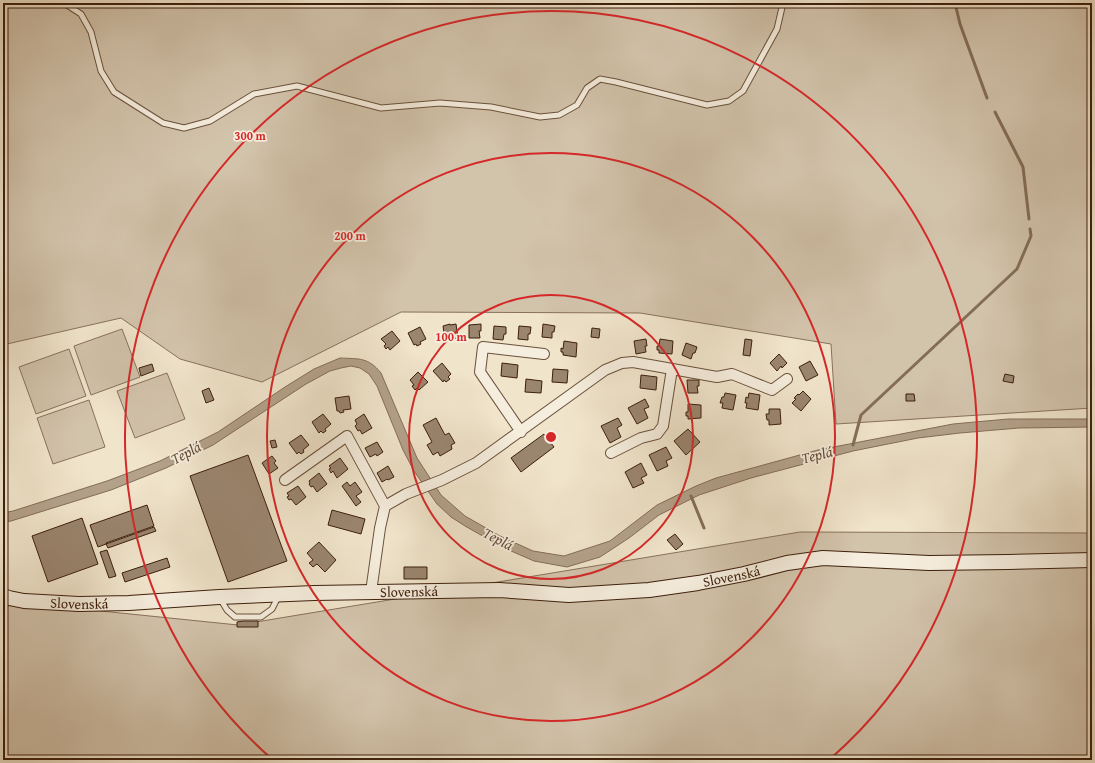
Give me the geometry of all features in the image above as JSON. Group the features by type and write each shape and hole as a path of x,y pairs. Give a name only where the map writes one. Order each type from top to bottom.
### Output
{"street":[{"path":"520,432 480,372 482,347 544,354"},
{"path":"285,480 347,436 385,506 406,494 442,480 476,463 605,370 622,363 633,362 716,377 732,374 772,390 787,379"},
{"path":"612,453 641,438 657,434 663,426 672,369"},
{"name":"Slovenská","path":"371,592 380,528 385,506"},
{"name":"Slovenská","path":"3,596 24,601 79,604 129,603 280,594 371,592 499,590 570,595 650,590 698,583 744,574 787,563 823,558 929,563 1092,560"}],"lane":[{"path":"64,3 80,14 91,32 101,71 114,92 163,123 184,128 210,121 254,94 297,86 381,108 440,103 491,107 540,117 559,115 577,105 587,88 600,79 707,105 729,101 743,91 777,29 783,3"},
{"path":"219,597 227,610 235,617 261,617 272,609 280,594"}],"shaded area":[{"path":"3,3 1092,3 1092,408 836,424 831,344 640,313 401,312 262,382 180,359 121,318 7,344 3,310"},
{"path":"122,329 140,377 91,395 74,346"},
{"path":"69,349 86,396 36,414 19,367"},
{"path":"167,373 185,419 135,438 117,391"},
{"path":"89,400 105,447 53,464 37,418"},
{"path":"800,532 1092,533 1092,760 3,760 3,601 238,625"}],"water":[{"name":"Teplá","path":"340,358 367,361 381,373 417,458 441,495 465,516 500,536 533,551 564,556 610,541 657,505 696,486 716,478 818,450 953,424 1008,419 1092,419 1092,427 1019,428 918,438 853,451 751,478 699,495 659,515 629,538 600,557 567,567 534,561 502,547 451,517 437,504 414,471 403,450 377,386 369,374 360,368 351,366 330,371 306,384 213,445 166,468 111,490 11,521 3,522 3,513 107,481 160,461 218,432 314,369"}],"building":[{"path":"456,324 458,338 445,340 445,337 443,337 442,334 444,333 443,326"},
{"path":"481,324 481,331 479,331 480,338 469,338 469,325"},
{"path":"543,324 555,326 554,332 552,332 552,338 542,337"},
{"path":"494,326 506,327 506,334 504,334 503,340 493,339"},
{"path":"519,326 531,327 530,334 528,334 528,340 518,339"},
{"path":"420,327 426,339 420,342 421,344 417,346 416,344 414,345 408,333"},
{"path":"592,328 600,329 599,338 591,337"},
{"path":"392,331 400,341 390,350 388,347 386,349 384,346 386,344 381,339"},
{"path":"646,339 646,352 636,354 634,341"},
{"path":"660,339 673,341 672,354 659,353 657,346 659,346"},
{"path":"745,339 752,340 750,356 743,355"},
{"path":"564,341 577,343 576,357 563,355 561,348 563,349"},
{"path":"686,343 697,347 691,359 682,355"},
{"path":"779,354 787,363 782,368 781,366 777,371 770,363"},
{"path":"810,361 818,375 806,381 799,367"},
{"path":"442,363 451,374 448,377 450,379 446,382 444,380 443,382 433,371"},
{"path":"502,363 518,365 517,378 501,376"},
{"path":"152,364 154,371 141,376 139,368"},
{"path":"553,369 568,370 567,383 552,382"},
{"path":"418,372 428,382 419,390 417,388 415,390 412,386 414,385 410,380"},
{"path":"1005,374 1014,376 1013,383 1003,381"},
{"path":"641,375 657,377 656,390 640,388"},
{"path":"526,379 542,381 541,393 525,392"},
{"path":"687,380 699,380 699,386 697,386 698,393 688,393"},
{"path":"209,388 214,400 206,403 202,391"},
{"path":"803,391 811,399 801,411 792,403 796,399 794,398"},
{"path":"725,393 736,395 733,410 722,408 723,403 720,403"},
{"path":"749,393 760,395 758,410 746,408 746,397 748,398"},
{"path":"906,394 914,394 915,401 906,401"},
{"path":"349,396 351,409 343,410 344,412 340,413 337,411 335,398"},
{"path":"645,399 649,407 644,409 648,418 637,424 628,408"},
{"path":"688,404 701,405 701,418 688,419 686,412 688,412"},
{"path":"769,409 780,409 781,424 769,425 769,420 767,420 766,414 769,414"},
{"path":"323,414 331,424 325,429 326,431 323,433 321,431 319,433 312,422"},
{"path":"364,414 372,428 362,434 355,426 357,424 355,420"},
{"path":"436,418 445,435 449,433 455,443 451,445 452,449 440,456 438,452 433,455 427,445 432,442 423,425"},
{"path":"618,418 622,425 617,428 621,437 610,443 601,426"},
{"path":"688,429 700,442 686,455 674,441"},
{"path":"544,434 554,447 521,472 511,458"},
{"path":"301,435 309,445 303,450 304,452 301,454 299,452 297,454 289,443"},
{"path":"275,440 277,447 272,448 270,441"},
{"path":"377,442 383,452 377,456 376,454 370,457 365,448"},
{"path":"666,447 672,458 666,461 668,466 657,471 649,455"},
{"path":"248,455 287,561 228,582 190,476"},
{"path":"272,456 276,461 274,463 278,468 269,474 262,463"},
{"path":"340,458 348,469 337,478 333,471 331,473 329,469 331,468 329,466"},
{"path":"641,463 647,475 641,478 644,483 633,488 625,472"},
{"path":"388,466 394,477 382,482 377,473"},
{"path":"319,473 327,484 317,492 313,486 311,487 309,481"},
{"path":"347,482 350,486 355,482 362,492 356,496 361,502 356,506 342,486"},
{"path":"298,486 306,497 296,505 291,499 289,500 287,493"},
{"path":"147,505 154,526 98,547 90,525"},
{"path":"332,510 365,519 361,534 328,525"},
{"path":"82,518 98,564 48,582 32,536"},
{"path":"154,527 156,531 108,548 106,544"},
{"path":"675,534 683,544 676,550 667,540"},
{"path":"319,542 336,560 325,572 317,564 313,567 309,563 313,560 307,553"},
{"path":"107,550 116,576 109,578 100,552"},
{"path":"167,558 170,567 125,582 122,573"},
{"path":"404,567 427,567 427,579 404,579"},
{"path":"258,621 258,627 237,627 237,622"}],"waterway":[{"path":"955,3 960,24 987,98"},
{"path":"995,112 1023,167 1029,219"},
{"path":"853,445 861,415 1017,269 1031,236 1030,229"},
{"path":"691,496 704,528"}]}
